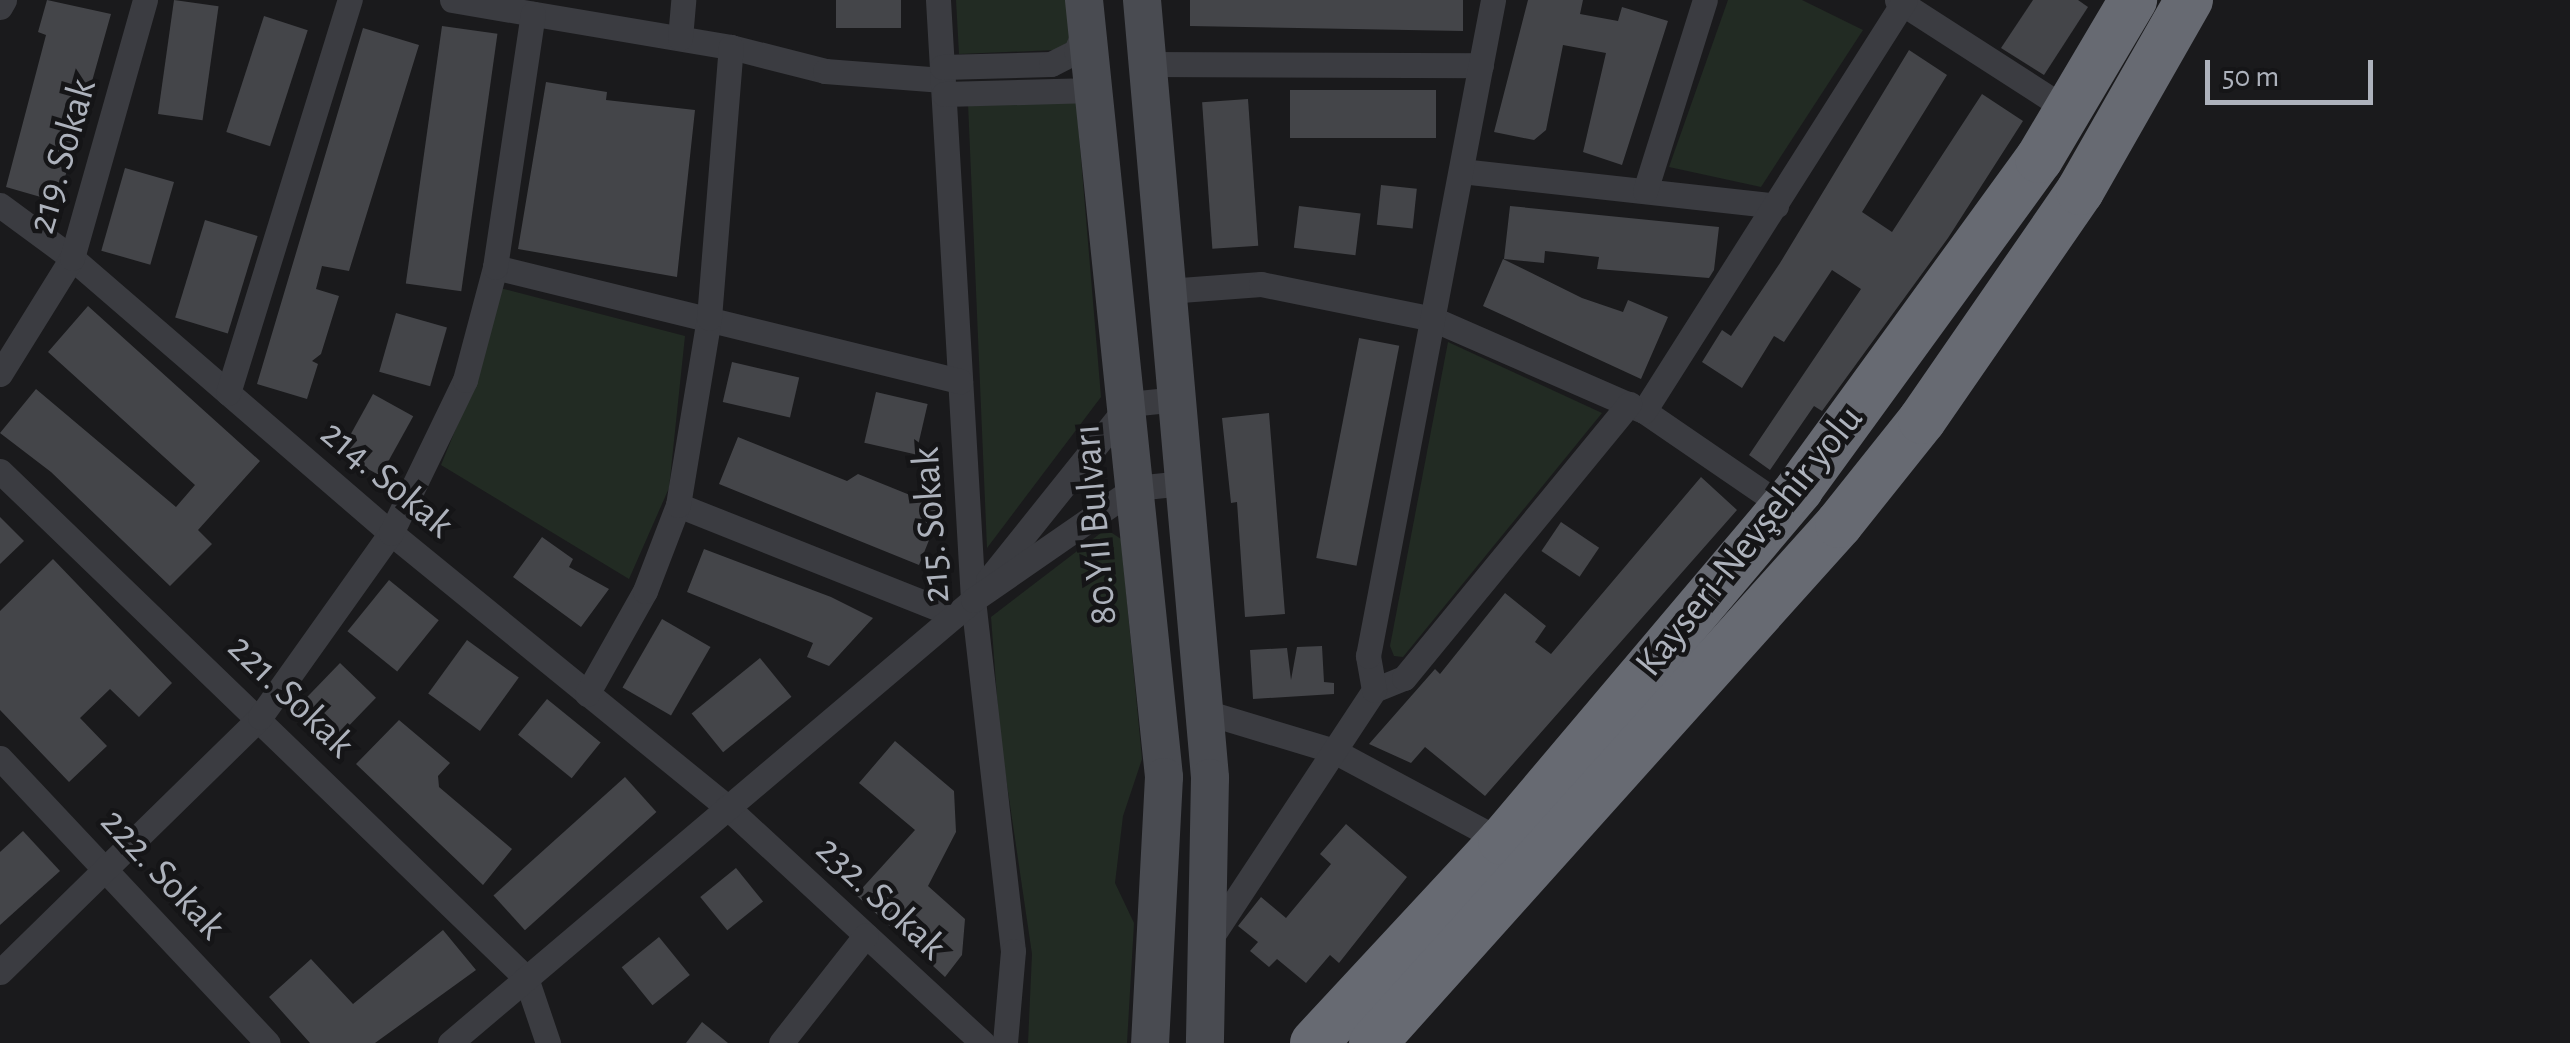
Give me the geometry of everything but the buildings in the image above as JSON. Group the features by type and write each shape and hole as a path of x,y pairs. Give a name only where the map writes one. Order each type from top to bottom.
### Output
{"highway":[{"name":"Kayseri-Nevşehir yolu","path":"1314,1043 1502,841 1783,506 2068,110 2133,0"},
{"name":"Kayseri-Nevşehir yolu","path":"1373,1043 1838,524 1922,420 2080,192 2190,0"}],"street":[{"path":"0,7 4,0"},
{"name":"219. Sokak","path":"0,374 72,258 145,0"},
{"path":"228,393 350,0"},
{"path":"454,0 680,38 825,71 1093,90"},
{"path":"680,38 683,0"},
{"name":"215. Sokak","path":"938,0 960,382 964,607 1013,951 1005,1043"},
{"path":"1142,0 1205,712 1206,1043"},
{"path":"1374,690 1368,656 1493,0"},
{"path":"1645,191 1705,0"},
{"path":"1208,942 1374,690 1404,678 1637,408 1776,206 1902,1 2068,110"},
{"path":"0,972 260,717 391,533 465,380 495,267 533,14"},
{"path":"943,80 1051,64 1076,50 1085,14"},
{"name":"80.Yıl Bulvarı","path":"1085,14 1129,404 1164,777 1150,1043"},
{"path":"587,694 645,591 678,504 709,318 731,48"},
{"path":"1146,64 1481,66"},
{"path":"1461,171 1776,206"},
{"name":"214. Sokak","path":"0,205 72,258 391,533 728,807"},
{"path":"495,267 960,382"},
{"path":"1166,290 1261,284 1433,318 1637,408 1783,506"},
{"path":"964,607 1129,404 1178,399"},
{"name":"221. Sokak","path":"0,471 260,717 526,978"},
{"path":"450,1043 964,607 1135,488 1184,483"},
{"path":"678,504 964,607"},
{"path":"1205,712 1334,751 1502,841"},
{"name":"222. Sokak","path":"0,758 106,866 268,1043"},
{"name":"232. Sokak","path":"728,807 983,1043"},
{"path":"781,1043 866,936"},
{"path":"526,978 548,1043"}],"shaded area":[{"path":"956,0 1073,0 1074,38 1056,50 959,54"},
{"path":"1728,0 1802,0 1863,30 1761,187 1669,167"},
{"path":"1076,99 1101,397 987,548 968,103"},
{"path":"500,288 685,336 669,488 629,579 441,465 479,372"},
{"path":"1448,342 1602,413 1403,657 1394,656 1390,646"},
{"path":"1106,529 1121,539 1142,759 1123,816 1115,883 1134,923 1127,1043 1028,1043 1032,954 1000,737 991,617"}]}
